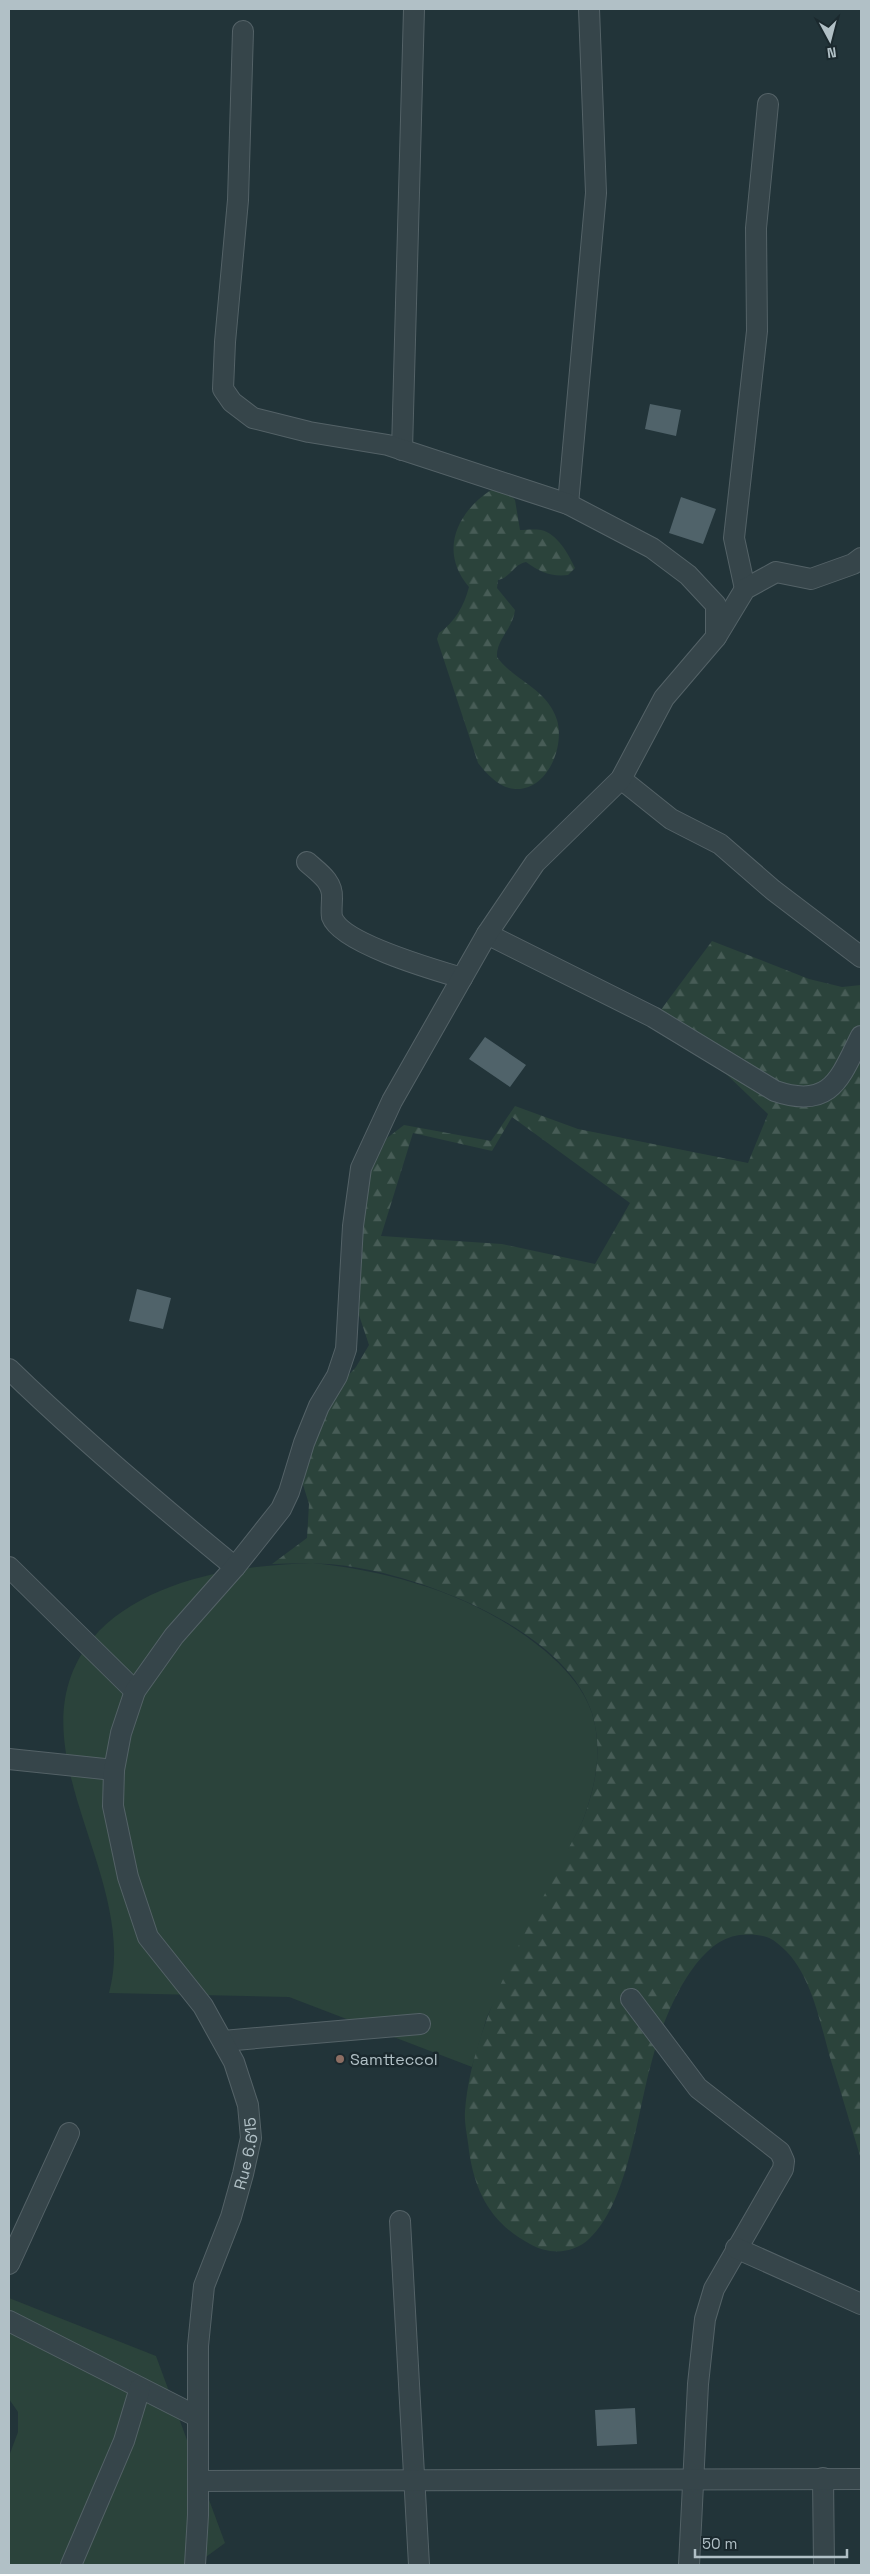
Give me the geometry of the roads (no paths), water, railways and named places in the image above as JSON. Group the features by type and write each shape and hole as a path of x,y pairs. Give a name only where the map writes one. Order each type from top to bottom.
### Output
{"street":[{"path":"402,450 414,9"},
{"path":"568,504 596,193 589,9"},
{"path":"243,31 238,200 225,342 223,389 232,402 252,418 309,432 402,450 568,504 652,548 688,575 716,605 716,637"},
{"path":"768,104 756,228 757,331 734,538 745,589 776,572 811,579 853,564 861,558"},
{"name":"Rue 6.615","path":"195,2565 198,2481 198,2346 204,2286 231,2217 251,2138 248,2105 234,2062 203,2006 148,1937 128,1877 113,1806 114,1770 121,1733 135,1692 174,1636 235,1567 280,1508 289,1492 304,1443 319,1406 337,1376 348,1332 353,1226 361,1168 392,1101 487,934 535,863 620,779 664,698 716,637 745,589"},
{"path":"620,779 671,819 720,844 773,890 861,957"},
{"path":"307,862 326,879 332,892 332,917 341,930 398,957 462,978"},
{"path":"487,934 653,1017 775,1091 790,1096 805,1096 830,1090 842,1075 861,1036"},
{"path":"9,1369 70,1428 128,1480 235,1567"},
{"path":"9,1568 135,1692"},
{"path":"9,1759 114,1770"},
{"path":"631,1999 698,2088 780,2152 784,2161 783,2169 714,2289 705,2318 698,2384 689,2565"},
{"path":"223,2041 420,2024"},
{"path":"9,2264 69,2133"},
{"path":"400,2220 419,2565"},
{"path":"736,2248 861,2304"},
{"path":"9,2321 198,2417"},
{"path":"71,2565 124,2441 140,2388"},
{"path":"823,2478 824,2565"},
{"path":"198,2481 861,2479"}],"place":[{"name":"Samtteccol","path":"340,2059"}]}
